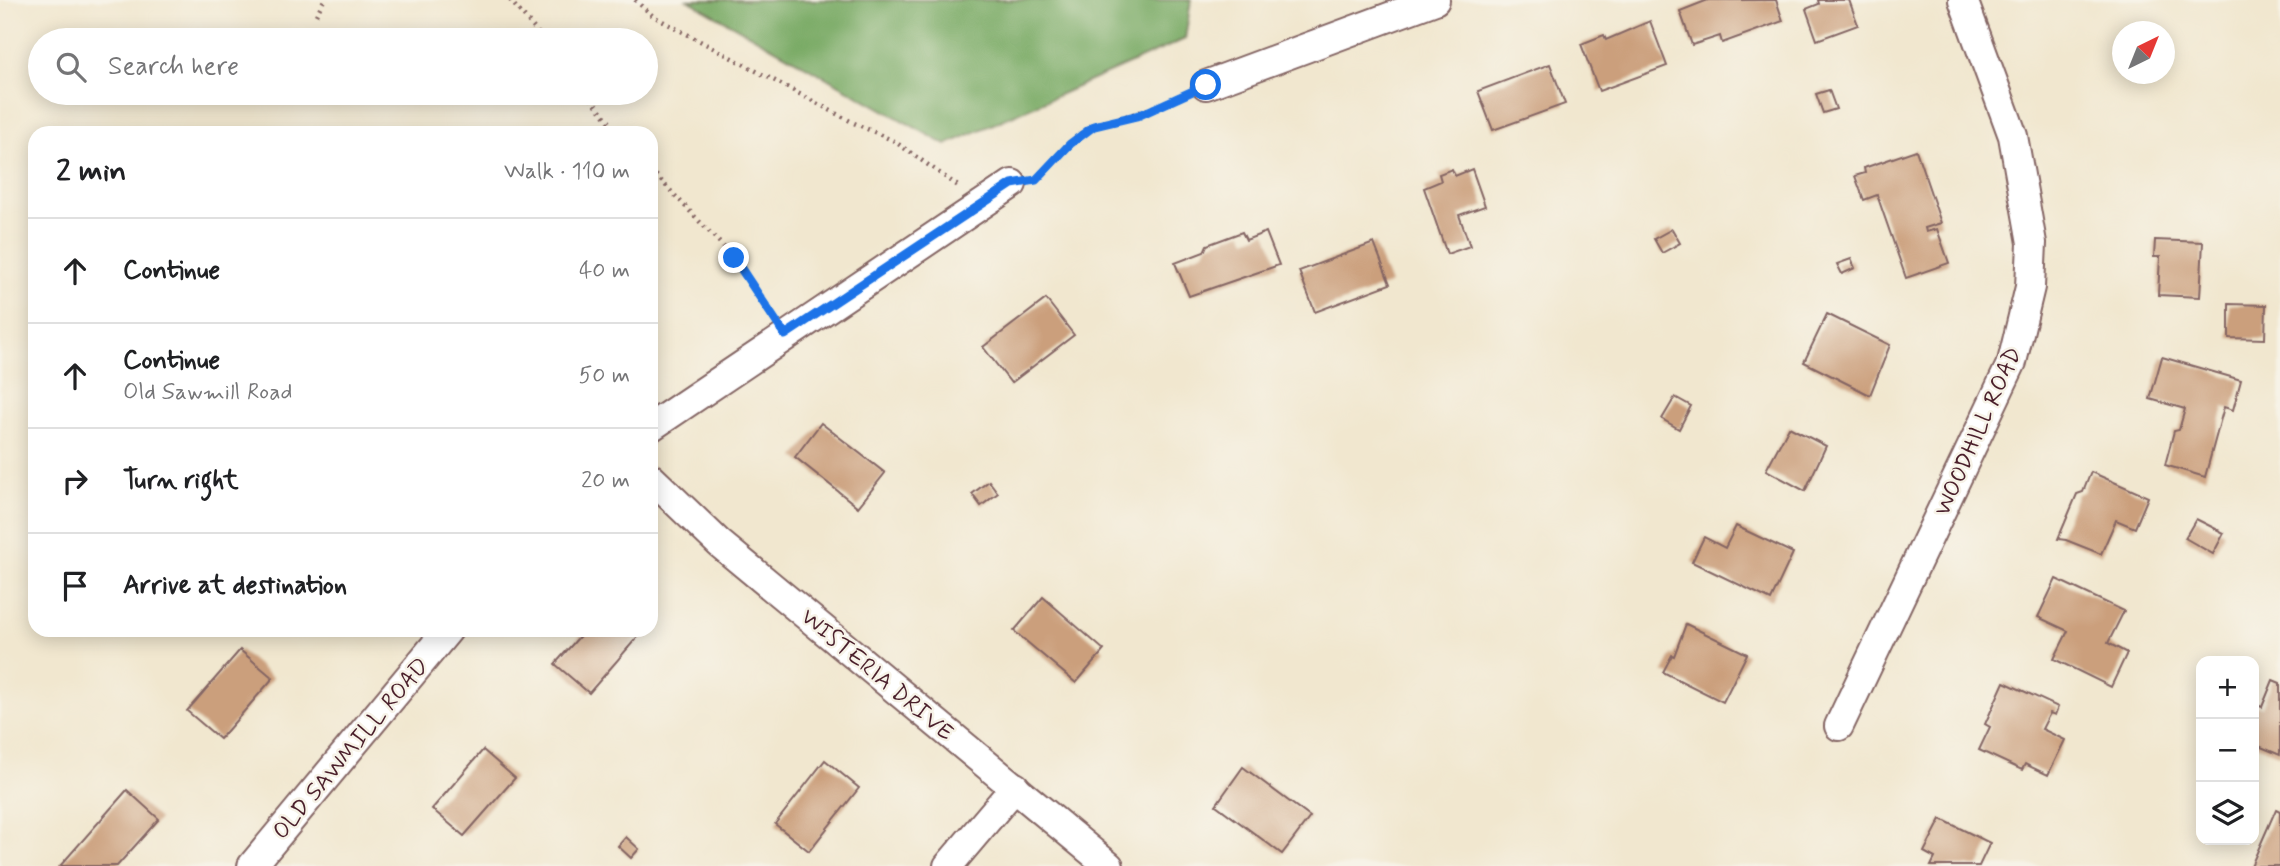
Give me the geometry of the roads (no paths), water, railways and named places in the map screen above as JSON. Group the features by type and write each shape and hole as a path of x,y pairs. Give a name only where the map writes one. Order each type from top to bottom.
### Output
{"street":[{"path":"1206,85 1435,0"},
{"name":"WOODHILL ROAD","path":"1839,726 2012,362 2030,287 2032,243 2012,136 1963,0"},
{"path":"658,422 1012,184"},
{"name":"WISTERIA DRIVE","path":"658,485 719,543 1109,866"},
{"name":"OLD SAWMILL ROAD","path":"252,866 442,637"},
{"path":"948,866 1015,787"}]}
